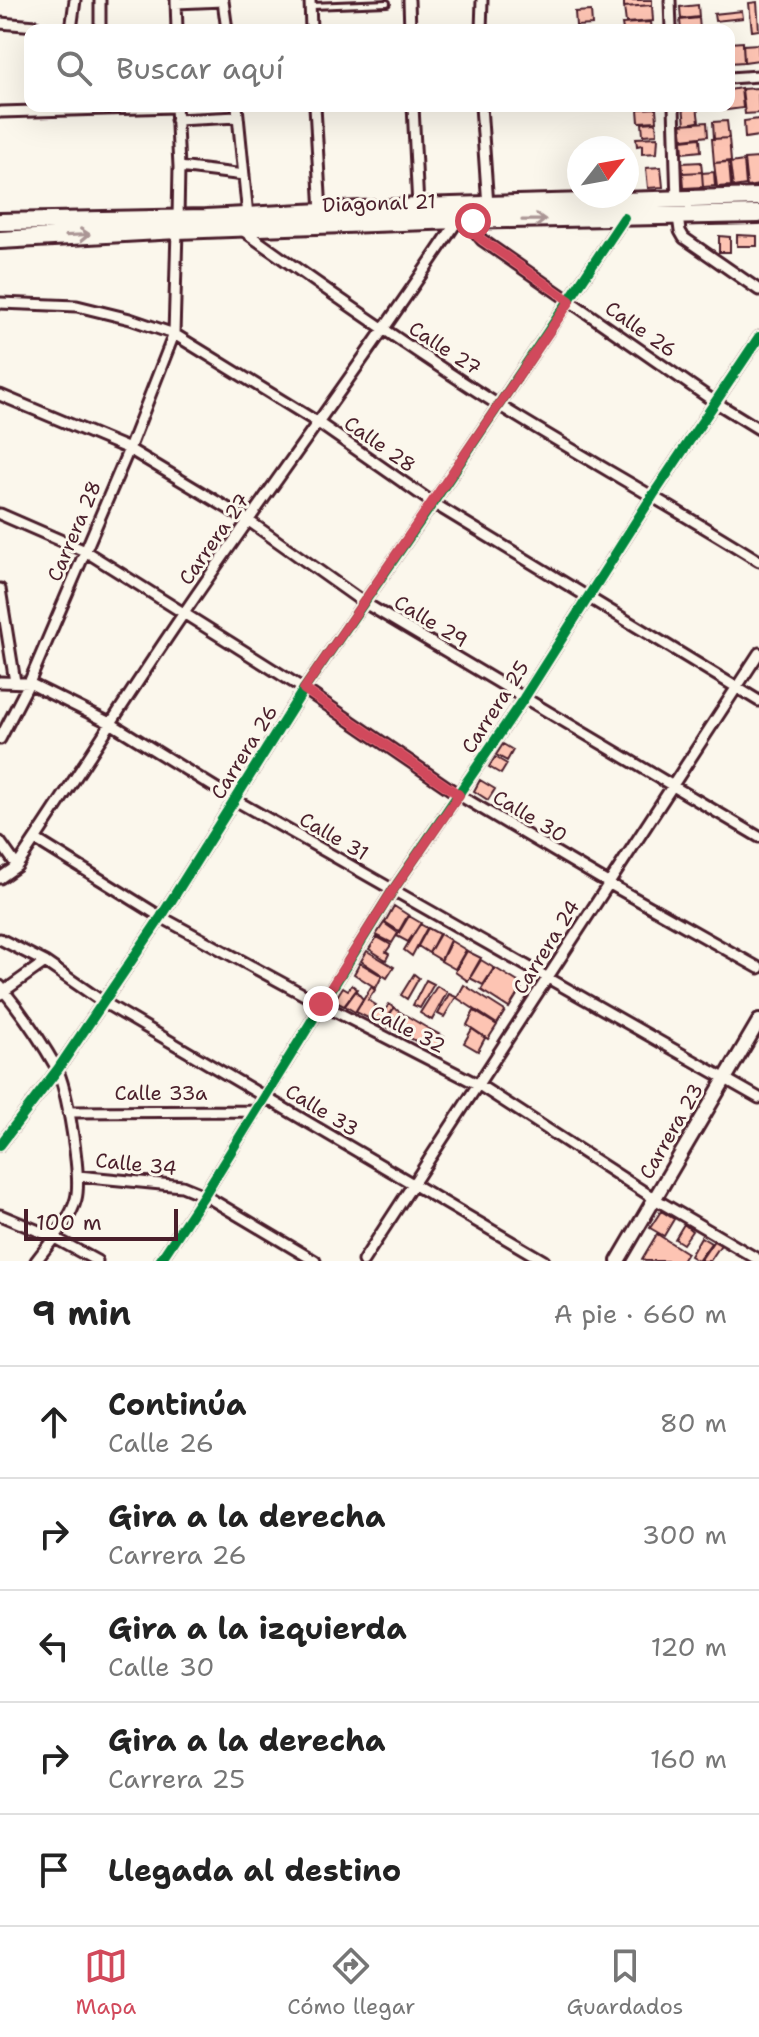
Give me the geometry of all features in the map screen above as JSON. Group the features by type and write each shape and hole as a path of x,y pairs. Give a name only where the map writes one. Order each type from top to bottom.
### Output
{"highway":[{"name":"Diagonal 21","path":"0,222 178,224 624,218 759,197"},
{"name":"Diagonal 21","path":"244,223 321,213 418,207 678,209 759,214"},
{"name":"Diagonal 21","path":"0,240 178,224"}],"street":[{"path":"72,24 75,0"},
{"path":"100,0 100,24"},
{"path":"409,0 410,24"},
{"path":"481,24 482,0"},
{"path":"670,0 671,24"},
{"path":"177,24 176,2 223,1 226,24"},
{"path":"310,3 311,24"},
{"path":"0,23 24,25"},
{"path":"735,78 759,76"},
{"path":"0,112 24,111"},
{"name":"Carrera 28","path":"0,739 29,683 129,449 174,334 179,167 176,112"},
{"path":"176,120 230,112"},
{"path":"237,112 244,175 244,223"},
{"path":"315,112 321,213"},
{"path":"413,112 418,207"},
{"path":"481,112 488,206"},
{"path":"674,112 680,231 684,238 759,290"},
{"path":"179,167 244,175"},
{"name":"Carrera 26","path":"0,1145 58,1069 161,917 304,689 624,218"},
{"name":"Calle 26","path":"466,220 478,237 715,402 759,429"},
{"name":"Carrera 27","path":"0,878 17,866 184,613 317,422 466,220"},
{"name":"Calle 27","path":"244,223 385,330 498,405 759,561"},
{"name":"Calle 28","path":"0,303 77,306 174,334 317,422 433,503 759,701"},
{"name":"Carrera 25","path":"160,1261 393,890 524,698 653,495 759,337"},
{"name":"Calle 29","path":"0,395 129,449 249,521 363,602 759,837"},
{"name":"Calle 30","path":"0,514 85,551 304,689 459,795 759,968"},
{"path":"0,589 15,682"},
{"name":"Carrera 24","path":"363,1261 759,653"},
{"name":"Calle 31","path":"0,682 29,683 112,724 235,800 759,1098"},
{"name":"Calle 32","path":"35,839 161,917 479,1085 655,1199 759,1260"},
{"path":"0,842 17,866"},
{"name":"Calle 33","path":"0,939 45,962 103,1002 544,1261"},
{"path":"36,1261 72,1211 77,1198 78,1176 58,1069 1,990 45,962"},
{"name":"Carrera 23","path":"618,1261 759,1021"},
{"name":"Calle 33a","path":"68,1112 255,1111"},
{"name":"Calle 34","path":"78,1176 182,1186 204,1195 315,1261"},
{"path":"0,1215 53,1237 97,1261"}],"lane":[{"path":"310,3 387,3"}],"building":[{"path":"624,0 652,0 652,5 624,7"},
{"path":"757,2 759,30 752,31 749,3"},
{"path":"652,5 653,21 626,23 624,7"},
{"path":"698,5 699,17 681,19 680,7"},
{"path":"591,11 592,24 576,24 575,12"},
{"path":"742,11 743,18 715,21 714,14"},
{"path":"699,18 700,24 680,24 680,20"},
{"path":"743,42 744,62 735,63 735,43"},
{"path":"758,44 759,60 744,62 743,45"},
{"path":"741,88 743,108 735,109 735,89"},
{"path":"758,88 759,113 745,114 742,89"},
{"path":"638,112 656,112 657,121 639,122"},
{"path":"684,112 698,112 699,122 685,124"},
{"path":"759,119 759,136 745,138 744,121"},
{"path":"727,121 729,138 714,139 713,122"},
{"path":"656,122 657,134 643,135 642,123"},
{"path":"707,122 708,136 683,139 681,124"},
{"path":"658,137 657,153 642,154 639,138"},
{"path":"700,138 701,151 683,153 682,140"},
{"path":"729,138 731,161 714,163 712,139"},
{"path":"758,158 759,185 747,187 744,159"},
{"path":"744,161 746,185 733,187 730,163"},
{"path":"701,162 702,172 683,173 682,163"},
{"path":"729,162 731,186 717,187 714,163"},
{"path":"661,167 663,187 648,188 646,168"},
{"path":"702,172 703,187 684,188 683,173"},
{"path":"714,172 715,186 703,187 702,173"},
{"path":"737,235 757,236 757,246 737,246"},
{"path":"719,236 730,237 730,252 719,252"},
{"path":"503,744 513,750 507,761 496,755"},
{"path":"495,757 507,764 501,774 489,767"},
{"path":"480,780 495,789 488,800 474,791"},
{"path":"394,906 408,915 399,931 385,922"},
{"path":"409,916 421,923 408,942 397,936"},
{"path":"384,923 398,933 392,943 376,935"},
{"path":"420,924 427,928 412,956 404,950"},
{"path":"428,928 439,934 429,953 418,946"},
{"path":"440,934 450,940 441,960 429,953"},
{"path":"377,937 391,945 386,952 389,954 386,960 369,949"},
{"path":"451,941 466,950 455,969 441,961"},
{"path":"367,951 394,967 387,978 361,961"},
{"path":"467,951 481,958 468,981 455,972"},
{"path":"481,960 494,968 483,985 470,978"},
{"path":"360,963 382,976 376,988 354,974"},
{"path":"495,968 523,985 509,1008 481,990"},
{"path":"414,974 419,978 407,999 401,995"},
{"path":"426,980 434,984 420,1008 413,1005"},
{"path":"352,985 357,989 344,1006 334,1001 343,987 348,990"},
{"path":"464,985 505,1011 497,1024 457,998"},
{"path":"437,986 447,992 432,1020 420,1013"},
{"path":"371,987 375,990 368,1000 376,1005 368,1018 356,1012"},
{"path":"356,991 363,999 355,1012 345,1006"},
{"path":"449,994 456,997 444,1017 438,1014"},
{"path":"389,1004 394,1007 383,1025 369,1019 375,1007 384,1012"},
{"path":"394,1008 405,1015 397,1032 383,1025"},
{"path":"474,1011 497,1025 488,1039 467,1025"},
{"path":"407,1016 429,1029 421,1044 399,1032"},
{"path":"429,1029 444,1037 437,1051 422,1044"},
{"path":"472,1029 485,1038 478,1051 464,1043"},
{"path":"661,1211 674,1219 664,1236 650,1228"},
{"path":"684,1224 692,1231 683,1244 675,1239"},
{"path":"657,1234 687,1253 682,1261 642,1259"},
{"path":"701,1237 711,1243 698,1261 690,1256"},
{"path":"715,1239 722,1243 710,1261 700,1261"}],"cycle path":[{"path":"0,1145 58,1069 161,917 304,689 624,218"},
{"path":"160,1261 393,890 524,698 653,495 759,337"}],"route":[{"path":"321,1004 393,890 459,795 304,689 570,301 478,237 473,221"}]}
